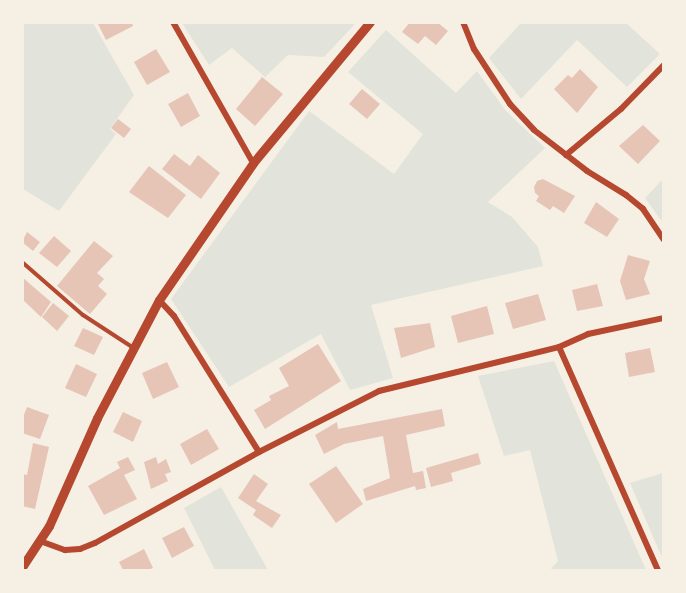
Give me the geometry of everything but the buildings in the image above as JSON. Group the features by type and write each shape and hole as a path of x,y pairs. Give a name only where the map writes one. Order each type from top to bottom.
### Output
{"street":[{"path":"173,22 253,163"},
{"path":"22,567 40,541 132,347 159,300 253,163 370,22"},
{"path":"463,22 474,49 510,104 534,130 643,209 663,240"},
{"path":"566,155 621,109 663,65"},
{"path":"159,300 174,316 259,452"},
{"path":"40,541 65,550 80,549 259,452 379,392 560,347 588,334 663,318"},
{"path":"560,347 658,570"}],"lane":[{"path":"22,262 83,315 132,347"}],"shaded area":[{"path":"23,22 93,23 134,95 110,129 116,134 59,211 23,189"},
{"path":"182,23 356,23 324,57 288,55 265,77 232,48 209,65"},
{"path":"521,23 626,23 660,54 627,87 577,40 521,99 489,58"},
{"path":"386,30 456,93 477,71 506,111 545,148 488,202 512,217 538,247 543,266 371,305 393,378 350,390 321,334 229,387 171,299 309,111 394,174 423,134 348,72"},
{"path":"663,179 663,223 645,198"},
{"path":"554,361 646,570 550,570 558,561 530,450 504,456 478,376"},
{"path":"664,473 663,560 630,483"},
{"path":"221,487 268,570 215,570 184,508"}]}
